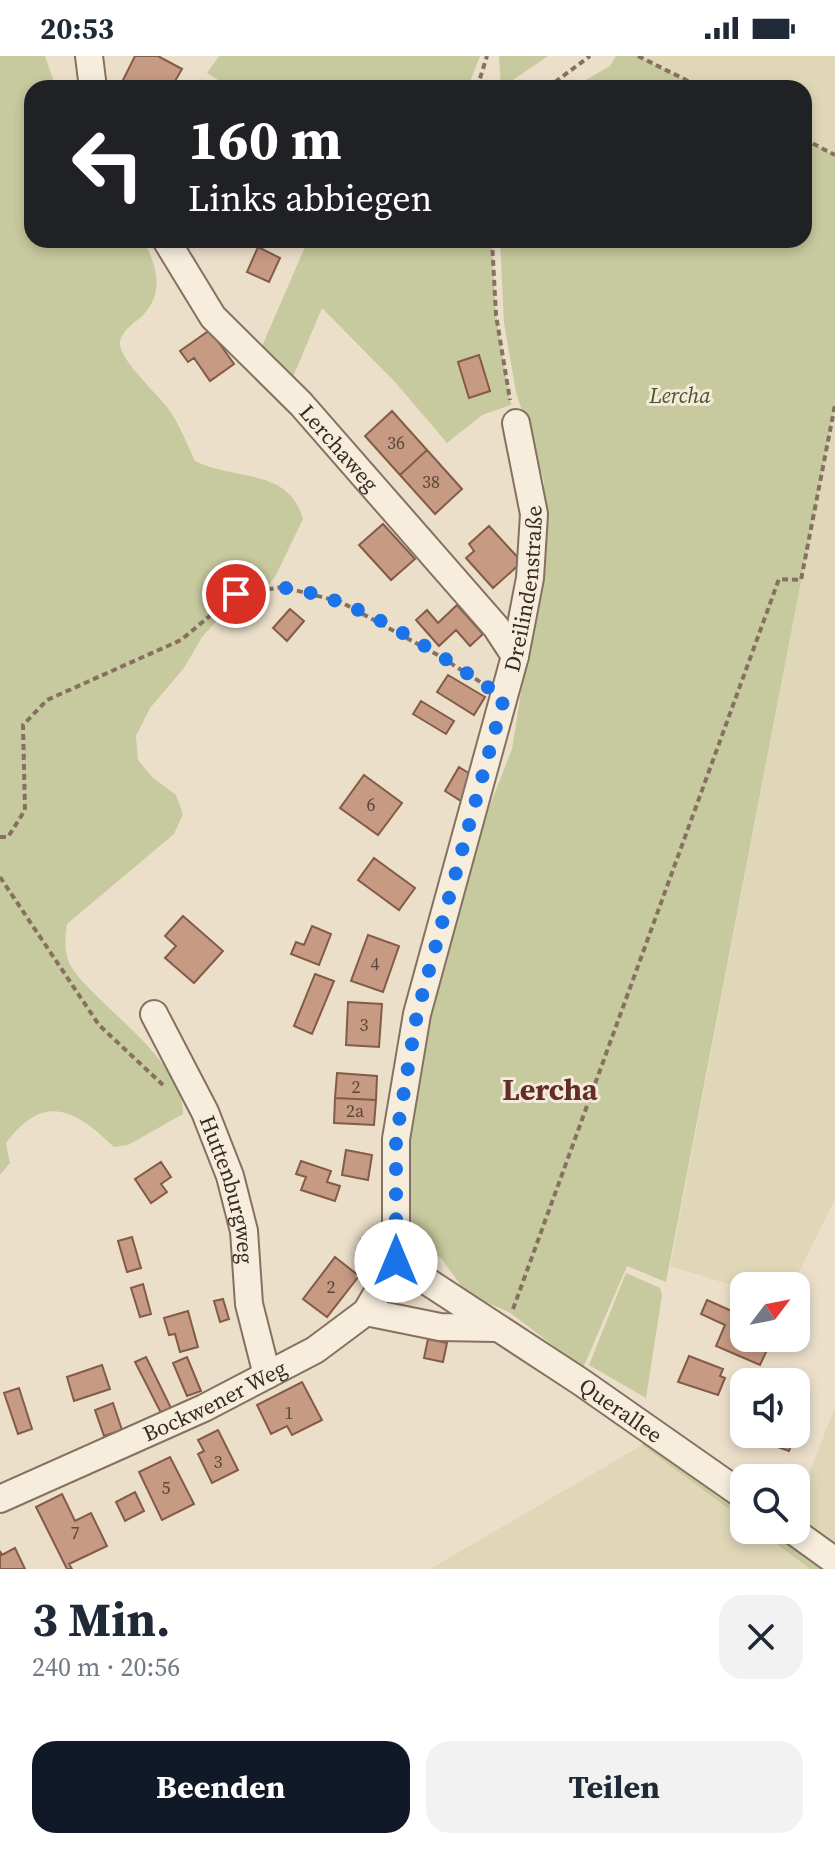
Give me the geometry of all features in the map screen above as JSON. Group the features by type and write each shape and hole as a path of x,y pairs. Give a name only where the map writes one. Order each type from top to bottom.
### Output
{"street":[{"path":"89,56 92,80"},
{"name":"Lerchaweg","path":"171,248 213,317 301,404 496,627 515,656"},
{"name":"Dreilindenstraße","path":"396,1261 396,1139 417,1014 515,656 530,578 534,514 516,423"},
{"name":"Huttenburgweg","path":"154,1014 205,1112 230,1176 244,1231 249,1304 267,1375"},
{"name":"Querallee","path":"396,1261 581,1382 730,1486"},
{"name":"Bockwener Weg","path":"0,1499 204,1408 315,1350 366,1312 396,1261"},
{"path":"366,1312 440,1327 500,1331"},
{"path":"810,1543 835,1561"}],"path":[{"path":"480,80 487,56"},
{"path":"558,80 590,56"},
{"path":"638,56 686,80"},
{"path":"812,143 835,155"},
{"path":"493,248 503,369 516,423"},
{"path":"500,1331 779,579 801,580 835,405"},
{"path":"0,837 8,837 25,810 23,725 47,700 181,640 236,594 283,587 341,602 436,654 504,698"},
{"path":"0,877 99,1025 174,1094 205,1112"}],"shaded area":[{"path":"638,56 835,56 835,155 812,143 812,80 686,80"},
{"path":"835,405 835,1199 799,1272 730,1272 730,1285 670,1266"},
{"path":"835,1407 835,1561 810,1541 810,1471"},
{"path":"642,1445 730,1510 730,1544 777,1544 810,1569 430,1569"}],"green space":[{"path":"0,56 45,56 53,80 24,80 24,248 147,248 155,267 155,296 144,314 122,337 121,349 125,357 170,411 195,461 273,484 286,491 303,519 275,577 253,602 223,614 202,637 184,668 150,708 136,736 138,760 152,777 176,795 183,814 174,834 67,924 66,948 70,965 157,1056 180,1095 183,1114 128,1145 114,1147 73,1116 47,1112 33,1117 6,1143 10,1163 0,1175"},
{"path":"219,56 480,56 471,80 218,80 207,73"},
{"path":"499,56 548,56 513,80 500,80"},
{"path":"616,56 638,56 686,80 586,80 610,66"},
{"name":"Lercha","path":"812,143 835,155 835,405 666,1282 627,1266 583,1368 509,1312 468,1295 440,1257 409,1245 405,1143 413,1085 454,897 512,749 544,548 544,481 516,392 504,323 500,248 812,248"},
{"path":"305,248 492,248 496,315 511,405 482,415 447,443 396,383 322,308 287,391 256,360"},
{"path":"626,1273 660,1288 662,1295 646,1398 589,1365"},
{"path":"649,1428 730,1486 730,1510 642,1445"},
{"path":"777,1544 807,1544 835,1569 810,1569"}],"building":[{"path":"135,56 158,56 182,69 176,80 123,80"},
{"path":"258,248 280,258 269,282 247,272"},
{"path":"210,330 234,364 210,381 194,358 188,362 180,351"},
{"path":"479,355 490,391 469,398 458,362"},
{"path":"392,411 427,450 400,475 365,436"},
{"path":"427,450 462,489 435,514 400,475"},
{"path":"383,524 415,559 391,580 359,545"},
{"path":"489,526 522,562 493,588 466,558 474,551 469,544"},
{"path":"457,605 483,634 470,646 456,630 439,646 416,620 427,610 438,623"},
{"path":"290,609 304,621 287,641 273,628"},
{"path":"448,675 485,697 474,715 437,692"},
{"path":"421,701 454,721 446,734 413,714"},
{"path":"459,767 475,777 461,801 445,791"},
{"path":"364,775 402,803 378,835 340,808"},
{"path":"374,858 415,888 399,910 358,880"},
{"path":"183,916 223,951 194,983 165,958 176,946 165,936"},
{"path":"312,926 331,934 319,965 291,954 296,942 304,945"},
{"path":"368,935 399,946 383,992 351,981"},
{"path":"315,974 334,981 312,1034 294,1026"},
{"path":"348,1002 382,1004 379,1047 346,1045"},
{"path":"337,1073 377,1076 376,1100 335,1098"},
{"path":"335,1098 376,1100 374,1125 334,1123"},
{"path":"346,1150 372,1155 368,1180 342,1175"},
{"path":"301,1161 331,1171 327,1182 340,1186 335,1201 301,1190 306,1177 296,1174"},
{"path":"161,1162 171,1177 161,1184 167,1192 151,1203 135,1179"},
{"path":"132,1237 141,1268 127,1272 118,1241"},
{"path":"361,1239 378,1241 376,1255 359,1253"},
{"path":"335,1257 359,1276 327,1317 303,1299"},
{"path":"143,1284 151,1314 140,1317 131,1288"},
{"path":"223,1299 229,1319 220,1322 214,1301"},
{"path":"707,1300 730,1310 730,1352 766,1352 760,1365 716,1346 725,1325 701,1314"},
{"path":"188,1311 198,1347 180,1352 175,1334 169,1335 164,1318"},
{"path":"428,1339 447,1343 443,1362 424,1358"},
{"path":"689,1356 723,1369 720,1376 725,1378 718,1395 678,1382"},
{"path":"146,1357 171,1408 161,1413 135,1362"},
{"path":"187,1357 201,1391 187,1396 173,1363"},
{"path":"102,1365 110,1389 74,1401 67,1377"},
{"path":"302,1382 322,1420 292,1435 287,1426 271,1434 257,1405"},
{"path":"19,1388 32,1429 18,1434 4,1393"},
{"path":"113,1403 122,1430 104,1436 95,1410"},
{"path":"218,1430 238,1470 212,1483 198,1454 204,1451 198,1440"},
{"path":"170,1457 194,1504 162,1520 139,1472"},
{"path":"135,1492 144,1511 125,1521 116,1502"},
{"path":"62,1494 75,1521 91,1513 107,1546 69,1564 72,1569 67,1569 36,1507"},
{"path":"15,1548 25,1569 0,1569 0,1551 2,1555"}],"district":[{"name":"Lercha","path":"550,1090"}],"route":[{"path":"236,594 283,587 341,602 436,654 504,698 417,1014 396,1139 396,1261"}]}
